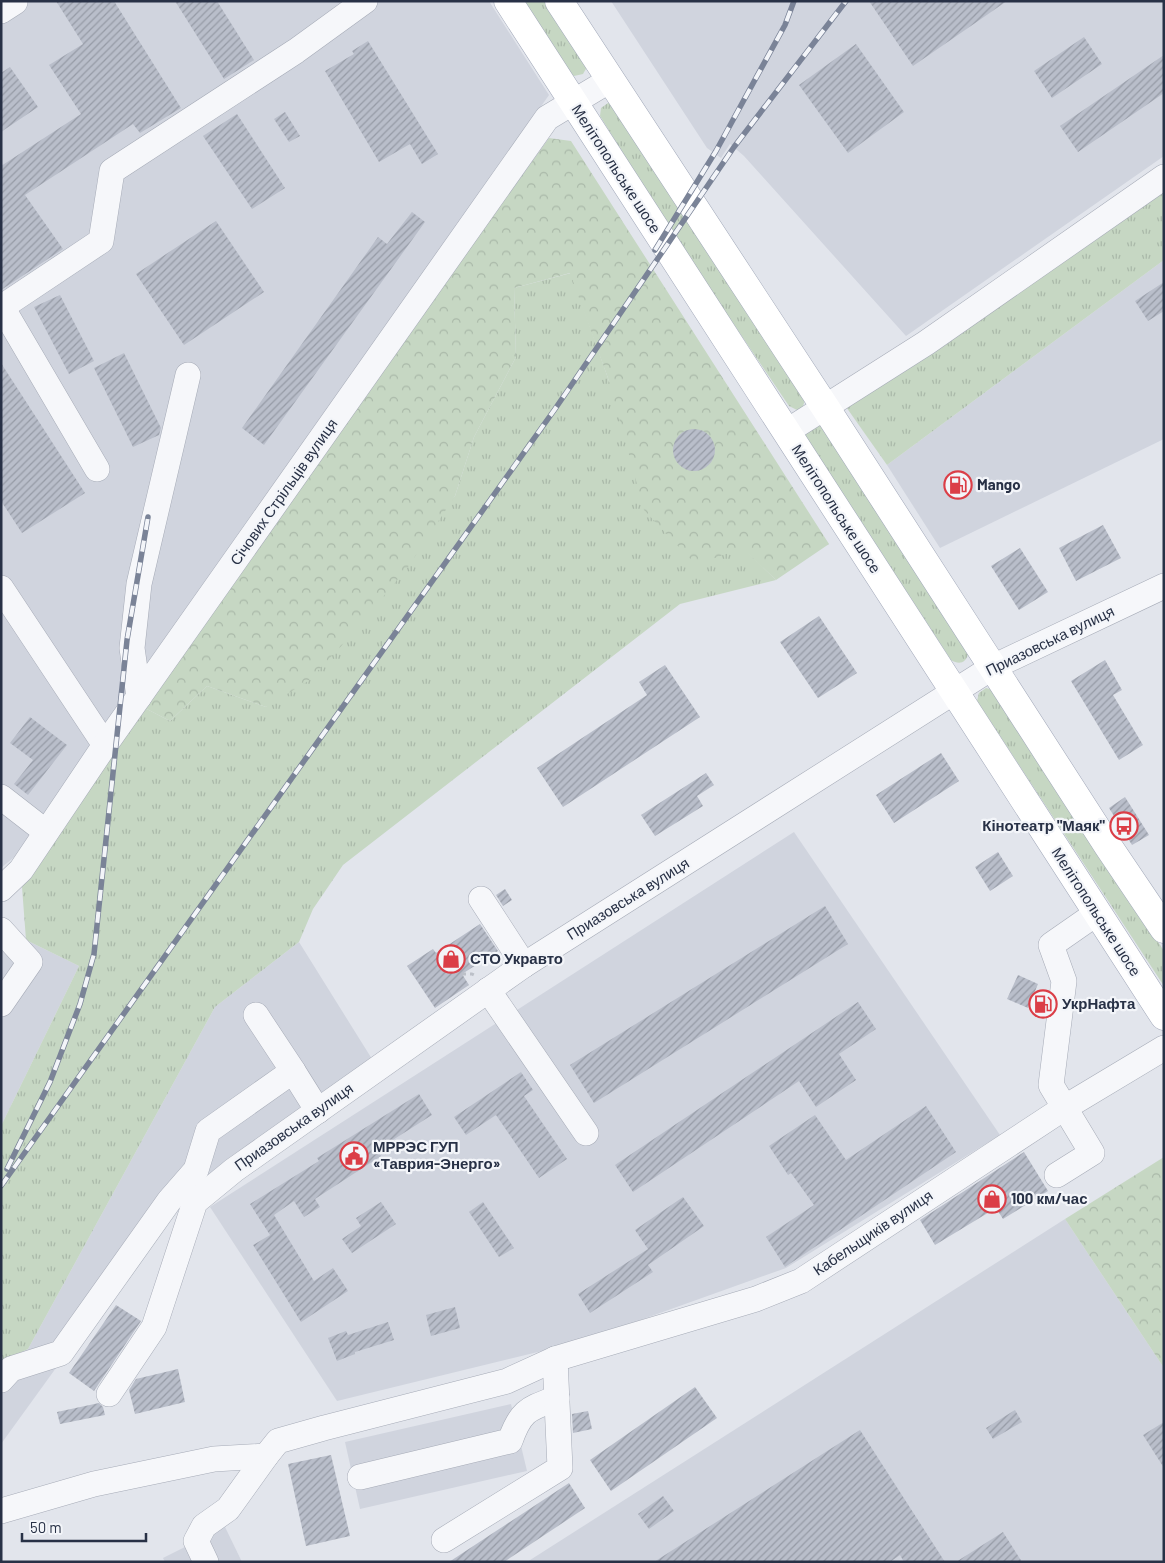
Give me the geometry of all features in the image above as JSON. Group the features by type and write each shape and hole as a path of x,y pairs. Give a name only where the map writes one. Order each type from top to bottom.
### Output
{"main road":[{"name":"Мелітопольське шосе","path":"508,1 1164,1016"},
{"path":"559,1 825,407 1108,846 1164,928"}],"street":[{"path":"98,469 2,307 101,241 112,171 296,52 365,1"},
{"name":"Січових Стрільців вулиця","path":"1,889 21,870 105,745 547,118 610,80"},
{"path":"786,432 926,343 1164,176"},
{"path":"139,697 132,648 139,584 188,375"},
{"name":"Приазовська вулиця","path":"109,1394 154,1327 195,1202 234,1170 524,965 993,667 1164,586"},
{"path":"1,588 105,745"},
{"path":"1,797 46,832"},
{"path":"481,899 524,965"},
{"path":"1057,1175 1092,1153 1051,1085 1064,981 1051,945 1097,912"},
{"path":"1,930 30,962 1,1004"},
{"path":"488,990 586,1133"},
{"path":"256,1014 318,1111"},
{"name":"Кабельщиків вулиця","path":"206,1562 196,1542 204,1526 228,1509 278,1441 507,1381 555,1359 756,1299 801,1281 1064,1108 1164,1048"},
{"path":"1,1380 11,1369 61,1353 169,1201 196,1170 208,1131 293,1071"},
{"path":"444,1540 560,1468 555,1359"},
{"path":"360,1477 510,1441 516,1423 528,1409 557,1398"},
{"path":"1,1511 103,1482 214,1459 266,1456"}],"shaded area":[{"path":"1,1 489,1 549,95 18,854 1,868"},
{"path":"611,1 1164,1 1164,156 906,336 744,156 730,144 721,158 707,148"},
{"path":"1164,260 1164,439 940,548 887,465"},
{"path":"794,832 1000,1135 786,1268 579,1342 337,1401 210,1207"},
{"path":"26,940 79,966 1,1126 1,953 6,947"},
{"path":"299,942 372,1059 230,1157 171,1209 1,1444 1,1362 28,1349 215,1007"},
{"path":"1065,1219 1164,1368 1164,1562 527,1562"},
{"path":"511,1404 527,1471 360,1509 345,1442"},
{"path":"225,1527 242,1562 165,1562 163,1558"}],"green space":[{"path":"524,1 547,1 587,67 583,74 574,76 570,73"},
{"path":"608,103 613,103 805,401 802,408 797,410 789,406 676,239 600,116 601,108"},
{"path":"549,138 571,141 829,544 776,580 742,548 696,565 644,510 609,381 570,273 514,288 516,357 474,437 455,496 408,567 347,640 308,681 266,707 207,686 170,721 141,706"},
{"path":"1164,186 1164,260 887,465 844,404"},
{"path":"571,273 609,381 742,547 776,580 680,604 343,865 313,909 299,942 215,1007 28,1349 1,1362 1,1126 79,966 26,940 22,887 141,706 170,721 207,686 266,707 455,496 474,437 516,357 514,288"},
{"path":"819,424 823,426 968,654 964,661 957,662 951,660 806,437 806,433"},
{"path":"986,688 994,690 1164,951 1164,986 977,701 979,693"},
{"path":"1164,1157 1164,1368 1065,1219"}],"building":[{"path":"56,1 114,1 181,108 140,133 133,124 25,195 63,249 1,290 1,166 81,114 49,65 83,44"},
{"path":"175,1 217,1 254,60 224,79"},
{"path":"869,1 1007,1 913,66"},
{"path":"1084,37 1102,64 1052,98 1034,71"},
{"path":"368,41 438,154 422,164 410,144 379,162 325,71 354,54 352,51"},
{"path":"856,44 904,112 848,153 799,85"},
{"path":"1164,55 1164,93 1078,152 1060,126"},
{"path":"10,67 38,107 1,132 1,73"},
{"path":"285,112 300,136 289,142 274,119"},
{"path":"237,114 285,188 252,209 203,136"},
{"path":"412,212 425,222 264,445 242,428 378,237 387,244"},
{"path":"216,221 264,292 184,345 136,274"},
{"path":"1164,282 1164,311 1148,321 1135,301"},
{"path":"60,295 94,361 69,374 34,307"},
{"path":"124,353 161,428 159,435 133,447 94,368"},
{"path":"1,363 85,493 22,533 1,501"},
{"path":"698,429 706,432 712,438 715,450 712,462 706,468 690,471 682,468 676,462 673,446 676,438 682,432"},
{"path":"1103,525 1121,558 1076,581 1059,548"},
{"path":"1020,548 1048,592 1019,610 991,566"},
{"path":"819,616 857,673 818,698 780,642"},
{"path":"1105,660 1122,690 1113,695 1143,745 1119,760 1071,681"},
{"path":"665,665 700,717 563,807 537,768 647,695 639,682"},
{"path":"30,717 67,745 28,795 14,784 33,760 10,743"},
{"path":"941,753 959,781 894,823 876,795"},
{"path":"706,773 714,785 697,796 703,806 655,836 641,815"},
{"path":"1125,797 1149,835 1132,845 1109,808"},
{"path":"998,852 1013,876 990,891 975,867"},
{"path":"505,889 512,900 503,906 496,895"},
{"path":"825,906 848,944 594,1103 570,1065"},
{"name":"СТО Укравто","path":"480,924 498,951 462,974 469,985 435,1008 407,966 433,949 436,953"},
{"path":"1018,975 1038,984 1028,1008 1007,999"},
{"path":"858,1002 876,1029 839,1054 856,1080 816,1107 799,1081 633,1192 615,1165"},
{"path":"521,1072 533,1090 524,1096 567,1159 539,1178 496,1115 466,1135 454,1117"},
{"path":"419,1094 432,1115 377,1150 381,1156 315,1199 320,1207 304,1217 294,1201 274,1215 314,1281 333,1268 348,1291 301,1322 253,1245 270,1235 250,1204 319,1161 317,1158"},
{"path":"926,1106 956,1152 785,1267 766,1237 814,1205 791,1173 788,1175 769,1146 815,1115 846,1160"},
{"name":"100 км/час","path":"1024,1152 1048,1191 1003,1219 996,1208 935,1245 920,1220"},
{"path":"683,1197 704,1226 648,1265 653,1272 590,1313 578,1294 648,1249 635,1230"},
{"path":"381,1202 396,1224 352,1253 342,1239 361,1226 356,1218"},
{"path":"483,1202 514,1248 499,1257 469,1212"},
{"path":"116,1305 141,1321 94,1391 69,1373"},
{"path":"455,1307 460,1328 431,1336 426,1315"},
{"path":"388,1322 394,1340 355,1352 355,1354 337,1361 328,1338 346,1331 348,1335"},
{"path":"178,1369 185,1402 135,1414 129,1390 136,1379"},
{"path":"695,1387 717,1418 611,1491 590,1460"},
{"path":"99,1403 103,1407 105,1415 60,1424 57,1412"},
{"path":"1015,1410 1022,1422 993,1439 986,1428"},
{"path":"588,1411 592,1429 573,1433 572,1414"},
{"path":"1164,1422 1164,1468 1143,1435"},
{"path":"860,1430 945,1562 904,1562 900,1555 890,1562 654,1562"},
{"path":"331,1455 350,1536 306,1546 288,1464"},
{"path":"569,1483 585,1508 504,1562 449,1562"},
{"path":"663,1496 674,1511 649,1529 638,1514"},
{"path":"1003,1532 1022,1562 956,1562"}],"railway":[{"path":"655,250 716,151 785,25 794,1"},
{"path":"1,1186 555,409 734,147 846,1"},
{"path":"7,1169 50,1082 80,1004 94,954 127,640 148,517"}],"place":[{"name":"Mango","path":"958,485"},
{"name":"Кінотеатр \"Маяк\"","path":"1124,826"},
{"name":"СТО Укравто","path":"451,959"},
{"name":"УкрНафта","path":"1043,1004"},
{"name":"МРРЭС ГУП «Таврия-Энерго»","path":"354,1156"},
{"name":"100 км/час","path":"992,1199"}]}
